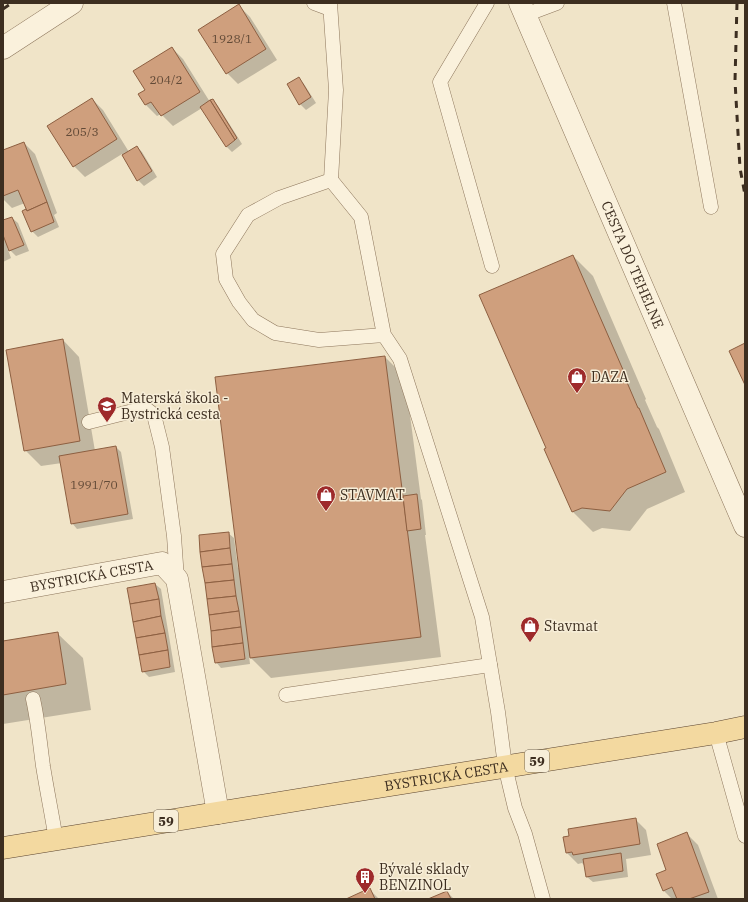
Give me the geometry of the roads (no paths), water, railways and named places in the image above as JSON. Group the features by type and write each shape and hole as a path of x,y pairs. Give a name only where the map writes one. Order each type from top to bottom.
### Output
{"main road":[{"name":"BYSTRICKÁ CESTA","path":"3,848 716,733 745,727"}],"street":[{"path":"3,48 72,3"},
{"name":"CESTA DO TEHELNE","path":"523,9 745,526"},
{"name":"BYSTRICKÁ CESTA","path":"3,592 162,563 177,579"},
{"path":"177,579 218,813"}],"lane":[{"path":"314,3 330,6 336,90 331,180 361,217 384,335 400,359 482,617 505,766 515,808 525,834 543,899"},
{"path":"487,3 440,82 492,266"},
{"path":"523,9 557,3"},
{"path":"674,3 711,208"},
{"path":"331,180 279,198 248,215 223,254 226,279 239,302 253,320 275,333 319,340 384,335"},
{"path":"89,422 145,408 154,415 162,447 174,536 177,579"},
{"path":"286,695 490,665"},
{"path":"33,699 37,716 56,840"},
{"path":"716,733 745,836"}],"railway":[{"path":"3,9 12,3"},
{"path":"737,3 735,81 740,168 745,195"}],"place":[{"name":"DAZA","path":"577,394"},
{"name":"Materská škola - Bystrická cesta","path":"107,423"},
{"name":"STAVMAT","path":"326,512"},
{"name":"Stavmat","path":"530,643"},
{"name":"Bývalé sklady BENZINOL","path":"365,894"}]}
